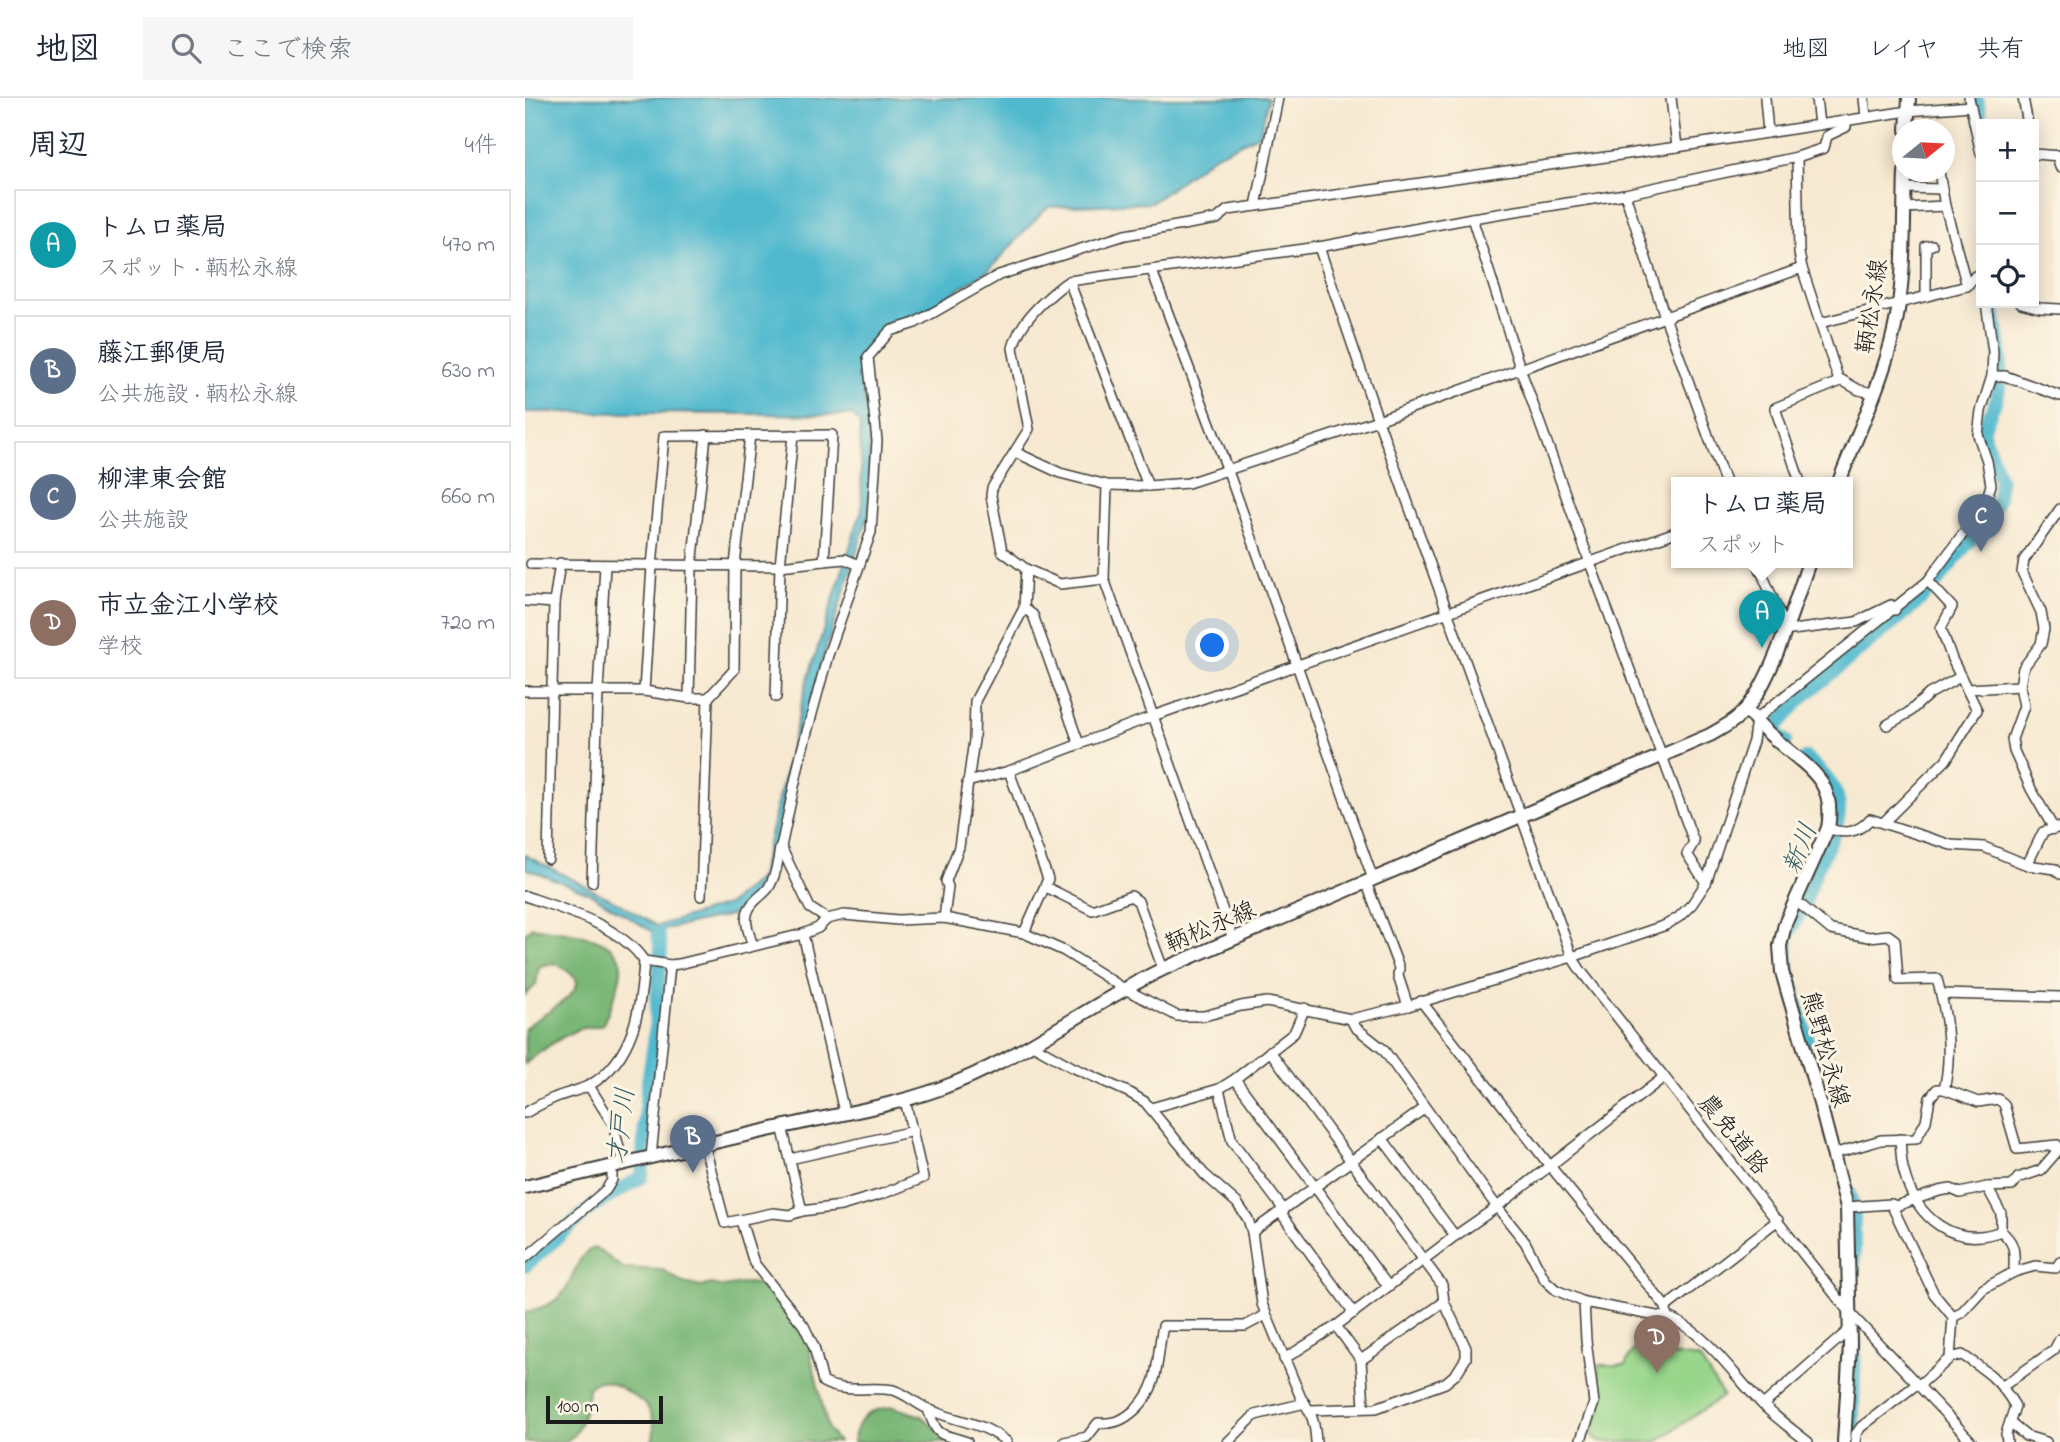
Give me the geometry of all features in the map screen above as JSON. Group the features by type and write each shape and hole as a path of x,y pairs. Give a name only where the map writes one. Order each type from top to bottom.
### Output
{"main road":[{"name":"鞆松永線","path":"1841,477 1894,329 1898,303 1904,182"},
{"name":"鞆松永線","path":"525,1187 782,1126 905,1100 961,1080 1031,1044 1123,988 1163,969 1710,735 1746,710 1763,685 1807,568"},
{"name":"熊野松永線","path":"1746,710 1823,783 1829,798 1834,831 1785,923 1780,946 1782,971 1839,1153 1852,1207 1850,1312 1855,1326 1844,1442"}],"street":[{"path":"1256,206 1278,98"},
{"path":"1671,98 1678,147"},
{"path":"1765,98 1768,134"},
{"path":"1816,98 1819,125"},
{"path":"1864,98 1866,117"},
{"path":"2023,98 2027,119"},
{"path":"753,946 744,920 753,902 768,889 776,868 801,754 853,562 871,533 877,441 868,358 890,331 915,323 999,275 1125,235 1217,219 1229,211 1256,206 1768,134 1866,117 1908,104 1970,102 1976,130"},
{"path":"1104,579 1060,584 1026,569 1002,551 991,496 999,473 1029,429 1013,348 1015,338 1048,298 1069,281 1319,247 1472,218 1625,194 1797,157 1824,148 1827,136 1846,127 1846,121"},
{"path":"2039,154 2058,155 2060,167"},
{"path":"1797,157 1799,253 1802,268 1838,378 1873,393"},
{"path":"1941,182 1966,286"},
{"path":"1904,188 1942,189"},
{"path":"1625,194 1665,317 1723,477"},
{"path":"1903,208 1945,206"},
{"path":"1472,218 1520,368 1694,842 1687,854 1706,883"},
{"path":"1926,296 1926,246 1932,245"},
{"name":"農免道路","path":"1319,247 1447,614 1573,957 1850,1312"},
{"path":"1015,452 1060,473 1107,485 1188,483 1378,420 1802,268"},
{"path":"1152,271 1228,471 1297,665 1399,968 1398,976 1408,1006"},
{"path":"1820,323 1966,286 1976,276"},
{"path":"1069,281 1148,486"},
{"path":"525,896 563,909 611,932 630,944 644,961 663,964 803,934 818,928 827,919 844,915 898,920 944,918 1024,933 1064,951 1123,988 1177,1017 1204,1017 1241,1006 1267,1002 1351,1019 1408,1006 1573,957 1666,925 1692,904 1706,883 1753,741 1756,719 1928,581 1985,504 1991,485 1987,461 1978,435 1981,411 1992,376 1993,351 1987,308"},
{"path":"2039,308 2060,309"},
{"path":"1992,376 2005,376 2060,396"},
{"path":"1798,477 1775,408 1841,381"},
{"path":"689,698 692,567 706,435"},
{"path":"701,897 708,698 734,670 735,565 750,435"},
{"path":"776,697 780,566 793,435"},
{"path":"644,691 664,436 832,435 824,561"},
{"path":"1107,485 1104,579 1233,939"},
{"path":"2027,865 2043,832 2057,828 2031,789 2014,751 2013,739 2024,706 2020,686 2022,668 2041,643 2044,629 2041,612 2022,572 2024,560 2060,509"},
{"path":"967,782 1009,771 1153,716 1671,534"},
{"path":"531,565 559,563 692,567 853,562"},
{"path":"548,859 554,603 559,563"},
{"path":"592,882 605,565"},
{"path":"1760,568 1785,627 1792,630 1856,622 1891,605 1895,610"},
{"path":"944,918 948,887 946,881 959,847 974,740 975,701 1024,608 1026,569"},
{"path":"1883,823 1946,760 1977,710 1941,628 1952,607 1928,581"},
{"path":"525,601 554,603"},
{"path":"1024,608 1033,615 1079,744"},
{"path":"1887,725 1909,713 1929,694 1961,677"},
{"path":"1968,689 2020,686"},
{"path":"525,691 644,691 708,698"},
{"path":"1009,771 1048,879 1024,933"},
{"path":"1834,831 1862,828 1870,819 1951,845 1984,847 2027,865 2055,869 2060,874"},
{"path":"781,846 810,908 827,919"},
{"path":"1046,887 1092,910 1131,896 1138,901 1163,969"},
{"path":"1796,901 1831,930 1869,937 1888,935 1895,940 1898,980 1937,979 1950,1065 1944,1089"},
{"path":"803,934 844,1112"},
{"path":"525,1113 554,1097 589,1086 613,1066 632,1034 639,1011 644,961"},
{"path":"646,1158 663,964"},
{"path":"1941,994 2060,997"},
{"path":"1421,1001 1665,1307 1667,1318"},
{"path":"1151,1108 1219,1089 1235,1079 1294,1033 1305,1008"},
{"path":"1351,1019 1355,1027 1383,1049 1525,1242 1545,1280 1556,1290 1584,1302 1667,1318 1685,1325 1699,1336 1763,1405 1808,1442"},
{"path":"1031,1044 1072,1067 1130,1093 1151,1108 1204,1174 1237,1203 1248,1219 1252,1232 1262,1304 1284,1359 1315,1423 1316,1442"},
{"path":"1228,1442 1255,1415 1307,1406 1376,1408 1445,1383 1463,1365 1466,1348 1444,1302 1442,1285 1270,1051"},
{"path":"1284,1359 1336,1326 1497,1207 1664,1077"},
{"path":"1235,1079 1388,1286"},
{"path":"525,1258 606,1190 612,1180 617,1165 613,1124 589,1086"},
{"path":"1219,1089 1232,1141 1354,1313"},
{"path":"1839,1153 1881,1140 1916,1139 1926,1121 1930,1098 1937,1089 1944,1089 1978,1102 1997,1099 2004,1104 2017,1149 2057,1145 2059,1148 2041,1170 2018,1178 2012,1186 1987,1187 1960,1194 1951,1189 1896,1206 1891,1204 1852,1207"},
{"path":"704,1144 725,1223 773,1213 790,1215 841,1206 923,1178 905,1100"},
{"path":"1252,1232 1425,1108"},
{"path":"782,1126 802,1211"},
{"path":"790,1159 913,1131"},
{"path":"1383,1138 1455,1236"},
{"path":"1900,1139 1903,1172 1922,1212 1945,1229 1970,1238 1984,1238 2001,1231"},
{"path":"1987,1187 2001,1213 2001,1231 2011,1240 2014,1272"},
{"path":"1891,1204 1934,1294 1953,1317 1951,1358"},
{"path":"1665,1307 1778,1220"},
{"path":"741,1221 754,1263 804,1326 814,1347 823,1382 845,1389 896,1391 928,1409 964,1419 996,1433 1007,1442"},
{"path":"1953,1317 1961,1313 1983,1289 2014,1272 2035,1266 2056,1268 2060,1262"},
{"path":"1361,1360 1444,1302"},
{"path":"1580,1442 1594,1403 1584,1302"},
{"path":"1064,1442 1087,1437 1098,1423 1123,1421 1144,1401 1153,1389 1163,1326 1245,1326 1266,1315"},
{"path":"1336,1326 1361,1360 1364,1407"},
{"path":"1763,1405 1855,1326 1918,1385 1972,1442"},
{"path":"2003,1386 2057,1353 2060,1339"},
{"path":"1856,1442 1856,1434 1861,1427 1951,1358 1962,1356 1987,1371 2003,1386 2015,1406 2007,1442"},
{"path":"928,1409 933,1426 941,1435 967,1442"},
{"path":"2010,1423 2027,1436 2046,1442"}],"green space":[{"path":"532,927 591,937 615,951 621,962 615,995 603,1024 576,1030 549,1045 525,1064 525,1028 565,1000 576,987 577,981 562,967 555,964 546,965 539,967 536,985 525,995 525,933"},
{"path":"595,1248 624,1268 663,1270 683,1283 702,1287 711,1284 723,1287 759,1284 770,1291 800,1325 809,1348 828,1429 838,1442 652,1442 653,1422 646,1406 621,1388 602,1381 588,1388 582,1418 570,1439 564,1442 525,1442 525,1312 556,1300 568,1286 580,1260"},
{"path":"1633,1350 1699,1358 1723,1396 1656,1442 1600,1442 1591,1434 1600,1410 1599,1365 1625,1365"},
{"path":"893,1407 921,1416 954,1442 853,1442 858,1426 865,1416 876,1410"}],"water":[{"path":"525,98 1268,98 1260,134 1212,157 1154,201 1049,207 990,269 920,314 885,324 864,350 861,357 863,391 870,423 869,513 824,654 789,781 767,882 741,913 666,929 658,935 589,893 525,868 525,855 617,902 657,926 730,904 760,877 806,685 862,509 859,422 852,415 525,412"}],"waterway":[{"name":"新川","path":"1977,98 1981,119"},
{"name":"新川","path":"1785,741 1773,731 1801,698 1916,604 1990,515 1998,499 2000,480 1982,430 1995,403 2000,382 2000,348 1994,308"},
{"name":"新川","path":"1806,758 1831,785 1839,809 1833,834 1803,906 1789,932 1786,945 1792,987 1808,1041"},
{"name":"才戸川","path":"525,1266 592,1207 642,1177 647,1088 654,1043 661,949 658,935"},
{"name":"新川","path":"1849,1192 1854,1211 1854,1269"},
{"name":"新川","path":"1852,1442 1855,1342"}],"place":[{"name":"柳津東会館","path":"1981,552"},
{"name":"トムロ薬局","path":"1762,648"},
{"name":"藤江郵便局","path":"693,1173"},
{"name":"市立金江小学校","path":"1657,1373"}]}
